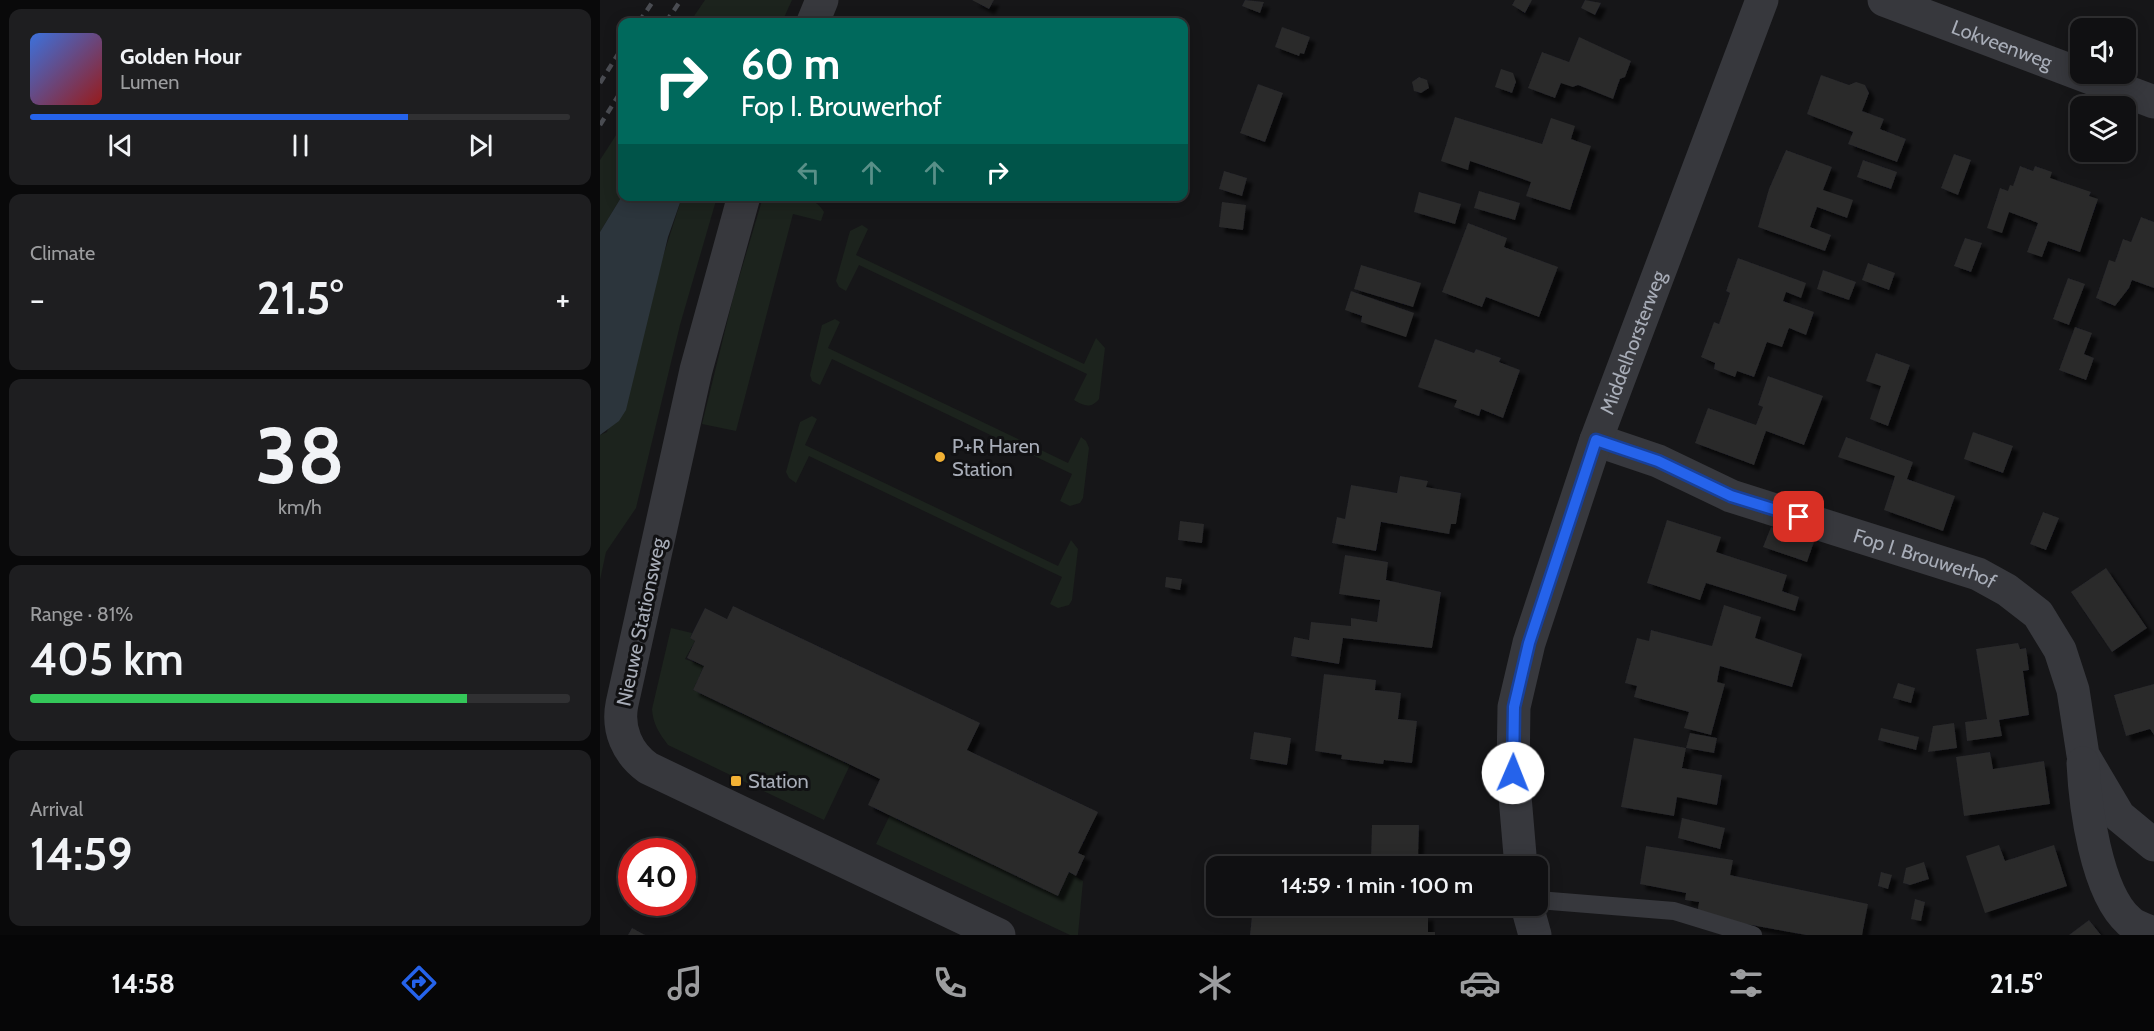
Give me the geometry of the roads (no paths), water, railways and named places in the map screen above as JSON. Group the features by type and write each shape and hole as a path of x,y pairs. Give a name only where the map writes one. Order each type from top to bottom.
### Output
{"street":[{"path":"815,18 822,0"},
{"name":"Middelhorsterweg","path":"1520,856 1513,773 1514,707 1529,643 1596,440 1762,0"},
{"name":"Lokveenweg","path":"1884,0 2154,102"},
{"name":"Nieuwe Stationsweg","path":"743,201 696,369 613,749 648,768 999,935"},
{"name":"Fop I. Brouwerhof","path":"1596,440 1658,461 1731,496 1978,574 2007,590 2038,614 2060,650 2073,690 2083,755 2085,799 2105,889 2129,921 2154,933"},
{"name":"Fop I. Brouwerhof","path":"2083,755 2119,816 2154,845"},
{"path":"1530,916 1535,935"}],"lane":[{"path":"1548,901 1674,911 1753,935"}],"railway":[{"path":"642,18 654,0"},
{"path":"669,18 681,0"},
{"path":"600,83 618,54"},
{"path":"600,125 618,96"}],"place":[{"name":"P+R Haren Station","path":"940,457"},
{"name":"Station","path":"736,781"}]}
